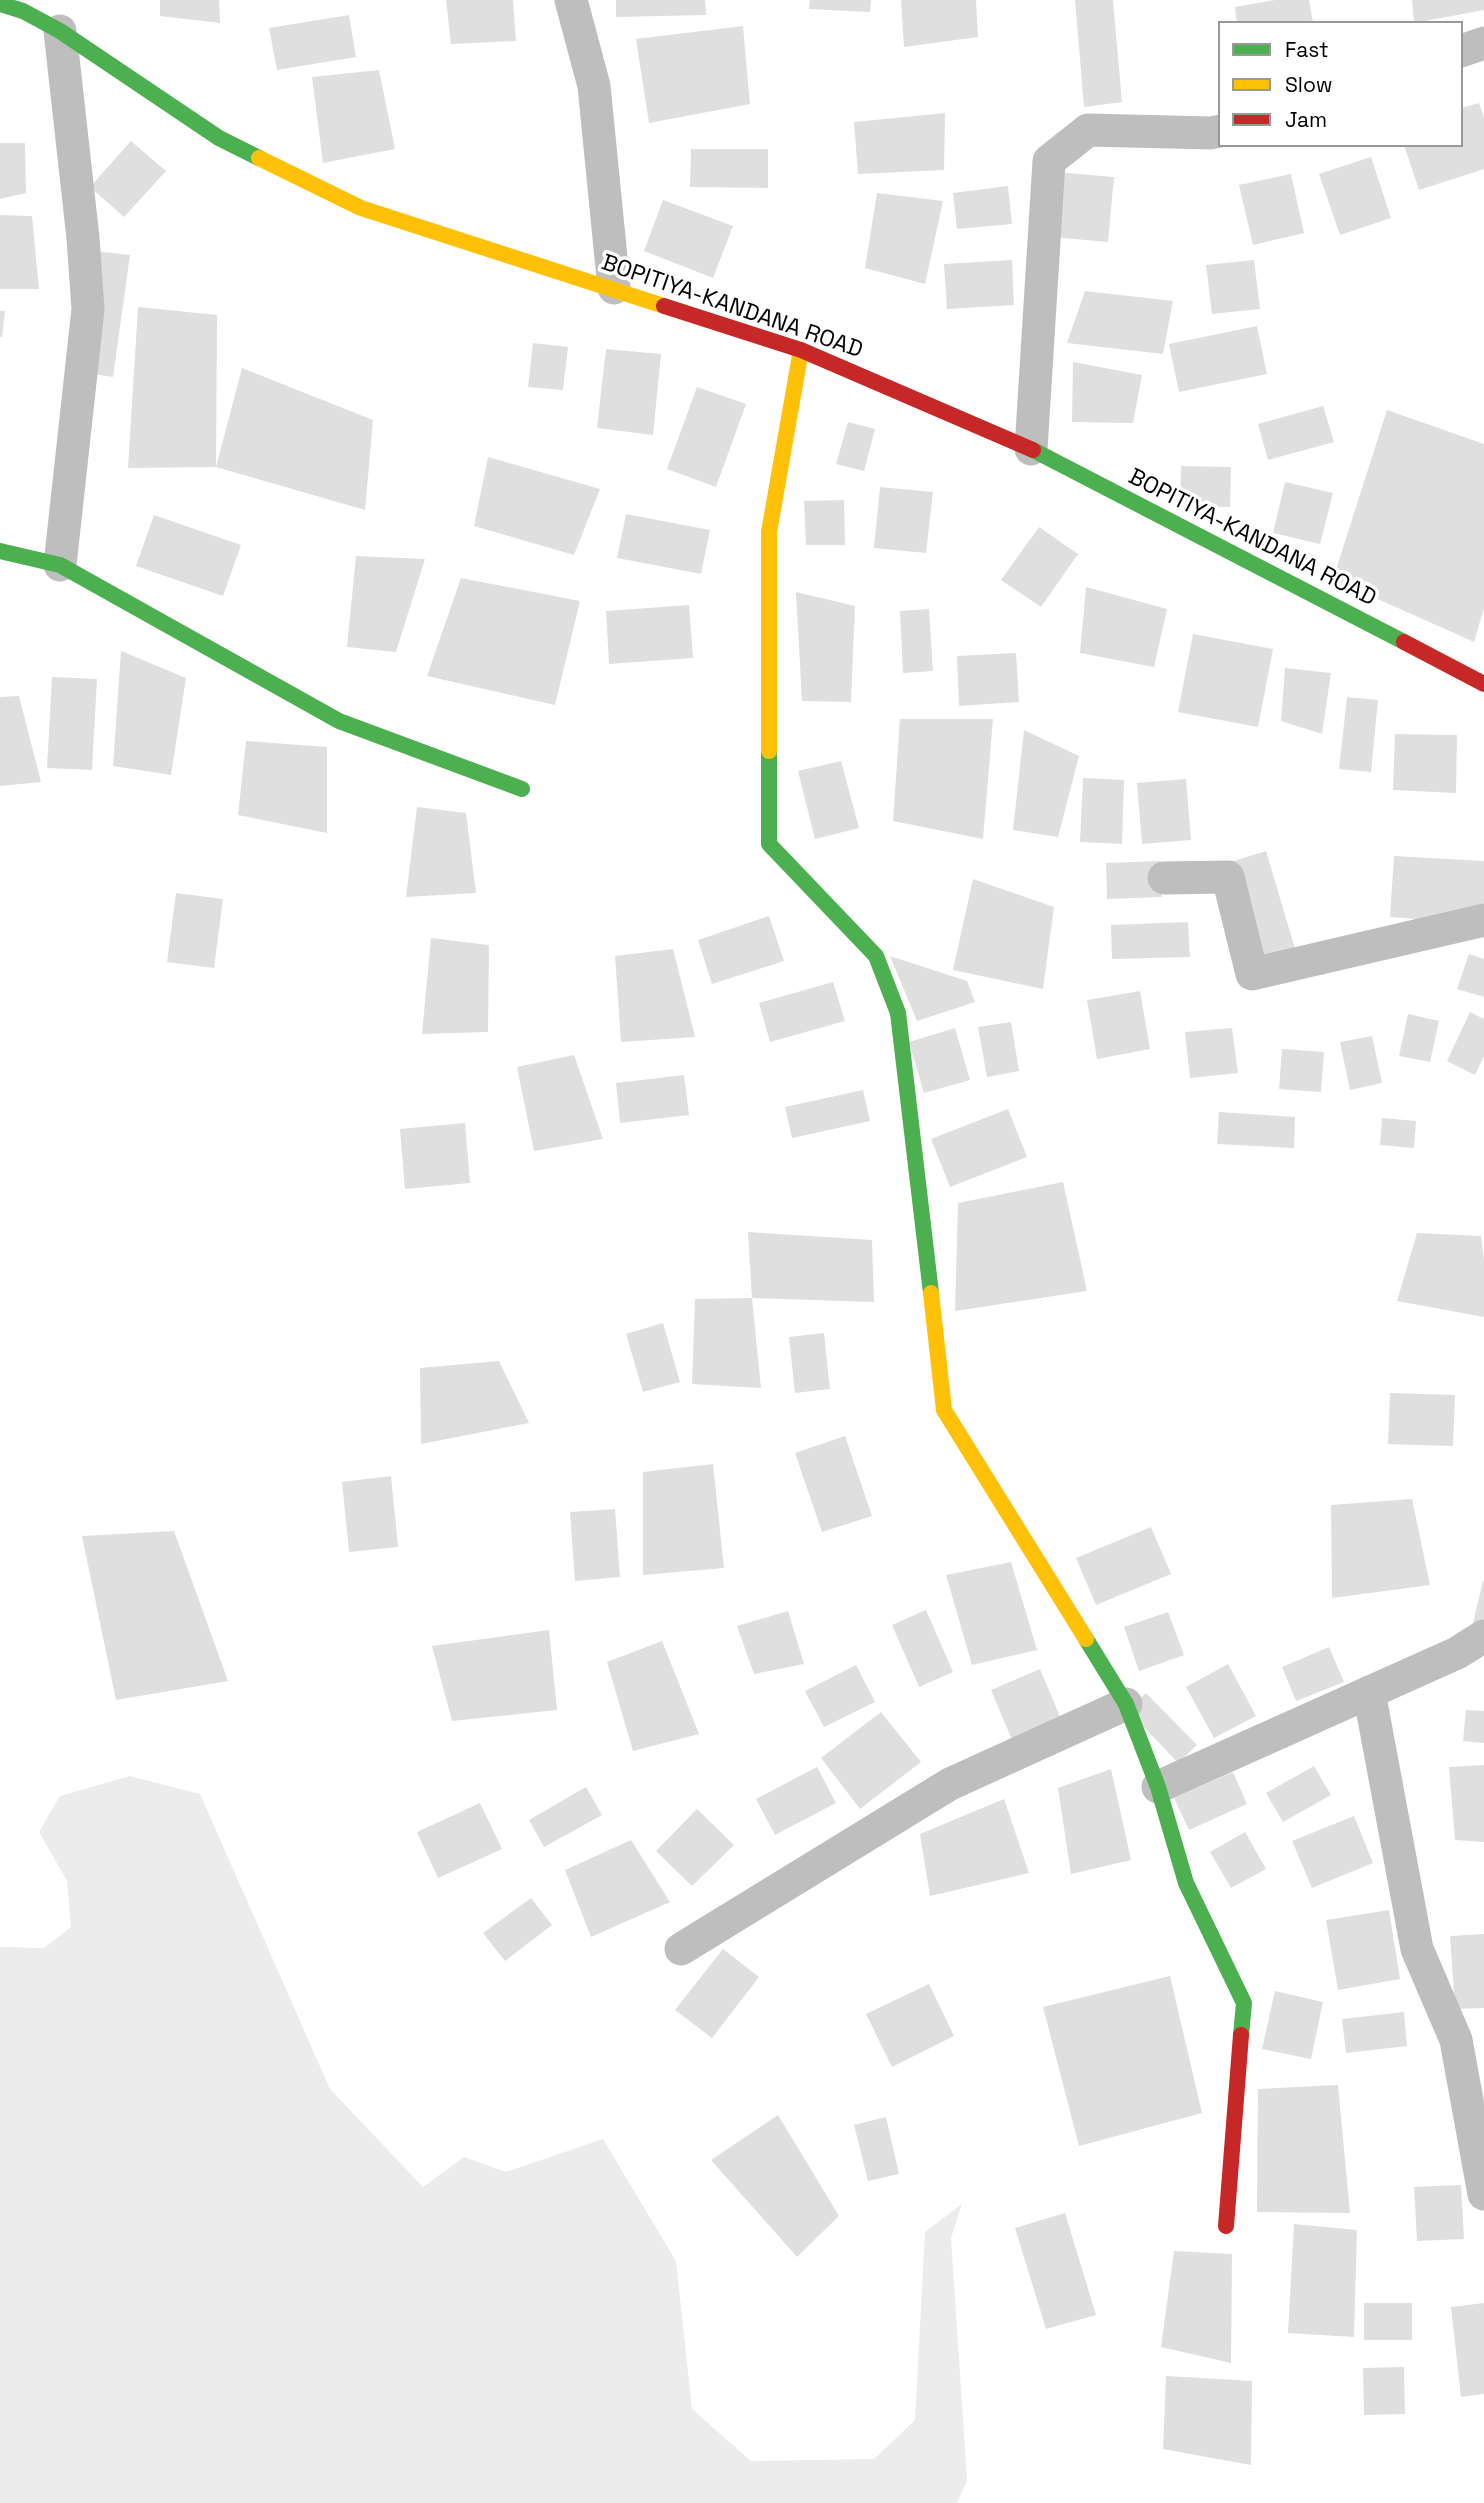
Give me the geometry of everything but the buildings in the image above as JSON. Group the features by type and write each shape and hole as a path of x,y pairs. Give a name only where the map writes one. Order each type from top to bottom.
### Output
{"street":[{"path":"570,0 594,86 614,288"},
{"name":"BOPITIYA-KANDANA ROAD","path":"16,5 60,31 219,138 361,208 801,350 1031,449 1484,684"},
{"path":"60,31 83,238 88,309 60,565"},
{"path":"1463,50 1484,43"},
{"path":"1031,449 1049,161 1088,130 1218,132"},
{"path":"801,350 769,532 769,844 876,956 898,1013 944,1410 1126,1704 1158,1787 1186,1883 1244,2003 1226,2226"},
{"path":"0,551 60,565 339,721 522,789"},
{"path":"1164,877 1228,877 1252,974 1484,920"},
{"path":"1158,1787 1457,1653 1484,1636"},
{"path":"1369,1692 1417,1949 1456,2040 1484,2194"},
{"path":"681,1949 950,1784 1126,1704"}],"shaded area":[{"path":"130,1776 200,1794 330,2089 423,2187 464,2157 506,2172 603,2139 676,2261 692,2409 751,2461 874,2459 915,2420 925,2232 962,2204 951,2238 967,2480 957,2503 0,2503 0,1947 44,1948 71,1927 67,1881 39,1832 60,1796"}],"traffic: fast":[{"path":"0,4 23,11 60,31 219,138 259,158"},
{"path":"1033,450 1404,642"},
{"path":"0,551 60,565 339,721 522,789"},
{"path":"769,751 769,844 876,956 898,1013 931,1293"},
{"path":"1086,1639 1126,1704 1158,1787 1186,1883 1244,2003 1241,2035"}],"traffic: slow":[{"path":"259,158 361,208 664,306"},
{"path":"769,751 769,532 801,350"},
{"path":"931,1293 944,1410 1086,1639"}],"traffic: jam":[{"path":"664,306 801,350 1033,450"},
{"path":"1404,642 1484,684"},
{"path":"1226,2226 1241,2035"}]}
